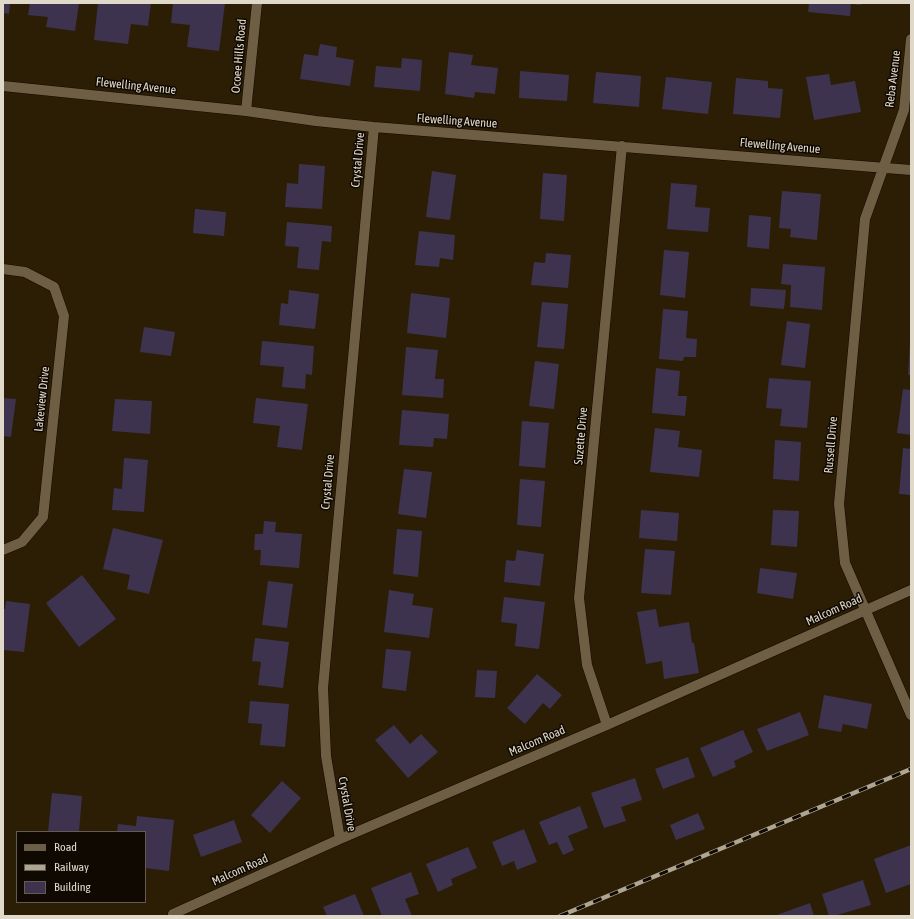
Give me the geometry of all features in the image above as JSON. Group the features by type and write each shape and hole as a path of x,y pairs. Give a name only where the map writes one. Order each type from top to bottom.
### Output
{"street":[{"name":"Ocoee Hills Road","path":"246,111 257,3"},
{"name":"Reba Avenue","path":"883,168 904,110 911,39"},
{"name":"Flewelling Avenue","path":"3,86 246,111 316,121 374,127 911,170"},
{"name":"Crystal Drive","path":"340,839 326,756 323,688 374,127"},
{"name":"Suzette Drive","path":"606,725 587,665 579,598 622,146"},
{"name":"Russell Drive","path":"883,168 865,219 839,504 845,563 911,715"},
{"name":"Lakeview Drive","path":"3,269 25,272 54,287 64,316 43,517 22,542 3,550"},
{"name":"Malcom Road","path":"173,914 340,839 606,725 911,590"}],"building":[{"path":"3,3 10,3 9,14 3,13"},
{"path":"30,3 79,3 75,31 46,27 48,17 28,15"},
{"path":"98,3 151,3 148,26 131,24 128,44 94,40"},
{"path":"173,3 225,3 219,51 187,47 190,25 171,23"},
{"path":"809,3 861,3 861,5 851,4 850,16 808,12"},
{"path":"320,44 337,47 336,57 354,60 350,86 300,79 304,54 318,56"},
{"path":"449,52 473,55 471,65 498,68 495,94 475,92 474,98 445,94"},
{"path":"402,58 422,60 420,91 374,87 376,66 401,68"},
{"path":"520,71 569,75 567,101 519,98"},
{"path":"596,72 641,76 639,107 593,103"},
{"path":"829,74 831,85 855,81 861,112 814,120 806,77"},
{"path":"666,77 712,82 708,114 662,109"},
{"path":"736,78 768,81 768,88 783,89 780,118 733,114"},
{"path":"299,164 325,166 322,209 285,207 287,183 298,184"},
{"path":"432,171 456,175 450,220 426,217"},
{"path":"543,173 567,175 564,221 540,219"},
{"path":"671,183 697,185 695,207 710,208 708,232 667,229"},
{"path":"782,191 821,194 817,240 790,237 791,229 779,228"},
{"path":"195,209 226,212 224,236 193,233"},
{"path":"749,215 771,217 769,249 747,247"},
{"path":"287,222 332,226 331,242 322,241 319,270 297,268 299,247 285,246"},
{"path":"419,231 455,235 453,260 440,258 439,267 415,265"},
{"path":"664,250 689,252 685,298 660,295"},
{"path":"546,253 571,255 568,288 531,285 534,262 545,263"},
{"path":"783,264 825,267 822,310 790,307 791,285 781,284"},
{"path":"751,288 786,290 784,309 750,306"},
{"path":"289,290 319,294 315,329 279,325 281,303 288,304"},
{"path":"411,293 450,298 446,338 407,333"},
{"path":"542,302 568,304 564,349 537,347"},
{"path":"663,309 688,311 686,338 697,339 696,357 684,357 683,361 659,359"},
{"path":"787,321 810,324 805,368 781,365"},
{"path":"144,327 175,332 171,356 140,352"},
{"path":"262,341 314,346 312,375 306,374 305,389 282,387 284,367 260,365"},
{"path":"910,341 911,375 908,375"},
{"path":"406,347 438,350 435,379 444,379 443,398 402,395"},
{"path":"535,361 559,364 554,409 529,406"},
{"path":"656,368 680,371 678,396 687,396 685,416 652,413"},
{"path":"769,378 811,381 807,428 780,426 782,409 766,408"},
{"path":"903,389 911,390 911,435 897,433"},
{"path":"3,398 16,399 11,437 3,436"},
{"path":"256,398 308,404 302,450 277,447 280,426 253,423"},
{"path":"115,399 152,401 150,434 112,431"},
{"path":"402,410 449,414 447,439 434,438 433,447 399,445"},
{"path":"522,421 549,423 545,468 519,466"},
{"path":"655,428 680,431 678,447 702,450 699,477 650,472"},
{"path":"775,440 801,442 799,481 773,479"},
{"path":"903,448 911,449 911,495 899,494"},
{"path":"124,458 148,460 144,512 112,510 114,488 122,489"},
{"path":"404,469 432,472 426,518 398,514"},
{"path":"520,479 545,481 541,527 517,525"},
{"path":"641,510 679,513 677,541 639,538"},
{"path":"773,510 799,511 797,547 771,545"},
{"path":"264,521 276,522 275,532 302,534 299,568 260,565 261,550 254,550 255,534 263,534"},
{"path":"113,528 163,540 149,594 127,589 130,575 103,569"},
{"path":"397,529 422,531 418,577 393,574"},
{"path":"645,549 675,551 671,595 641,593"},
{"path":"517,550 544,554 540,586 504,582 506,560 515,561"},
{"path":"760,568 797,573 793,599 757,593"},
{"path":"82,575 116,619 79,647 46,603"},
{"path":"268,581 293,584 287,628 262,625"},
{"path":"389,590 414,594 412,605 433,608 429,638 384,632"},
{"path":"504,597 545,602 539,649 515,646 517,624 501,622"},
{"path":"6,601 30,604 24,652 3,650 3,609 5,609"},
{"path":"656,609 659,627 689,622 699,673 664,679 662,661 646,664 637,612"},
{"path":"255,638 289,642 283,688 258,685 261,662 252,661"},
{"path":"386,649 411,651 406,691 382,688"},
{"path":"477,670 497,671 495,698 475,697"},
{"path":"537,674 562,695 550,709 543,703 525,724 507,708"},
{"path":"824,695 872,704 867,729 843,724 841,732 818,728"},
{"path":"250,701 289,704 285,747 260,745 262,724 248,723"},
{"path":"800,712 809,735 767,751 757,729"},
{"path":"394,725 410,744 421,734 438,752 408,778 375,740"},
{"path":"743,730 753,752 734,761 736,767 713,777 700,748"},
{"path":"688,757 695,777 663,789 655,769"},
{"path":"635,778 642,800 621,807 626,821 604,828 591,793"},
{"path":"282,781 301,798 270,833 251,815"},
{"path":"52,793 82,796 79,831 48,831"},
{"path":"580,806 588,828 568,836 574,850 563,855 557,842 549,845 539,822"},
{"path":"698,813 705,829 676,840 670,825"},
{"path":"137,816 174,820 169,871 146,868 146,831 117,831 118,824 136,826"},
{"path":"234,820 242,842 201,857 193,835"},
{"path":"524,829 537,862 517,870 514,861 502,866 492,842"},
{"path":"911,845 911,884 886,893 874,859"},
{"path":"468,847 477,868 451,879 453,885 438,892 426,864"},
{"path":"411,872 419,894 405,899 412,916 382,916 371,888"},
{"path":"863,880 871,905 834,916 829,916 822,894"},
{"path":"355,894 364,916 327,916 323,907"},
{"path":"810,903 814,916 774,916"}],"railway":[{"path":"560,916 911,769"}]}
